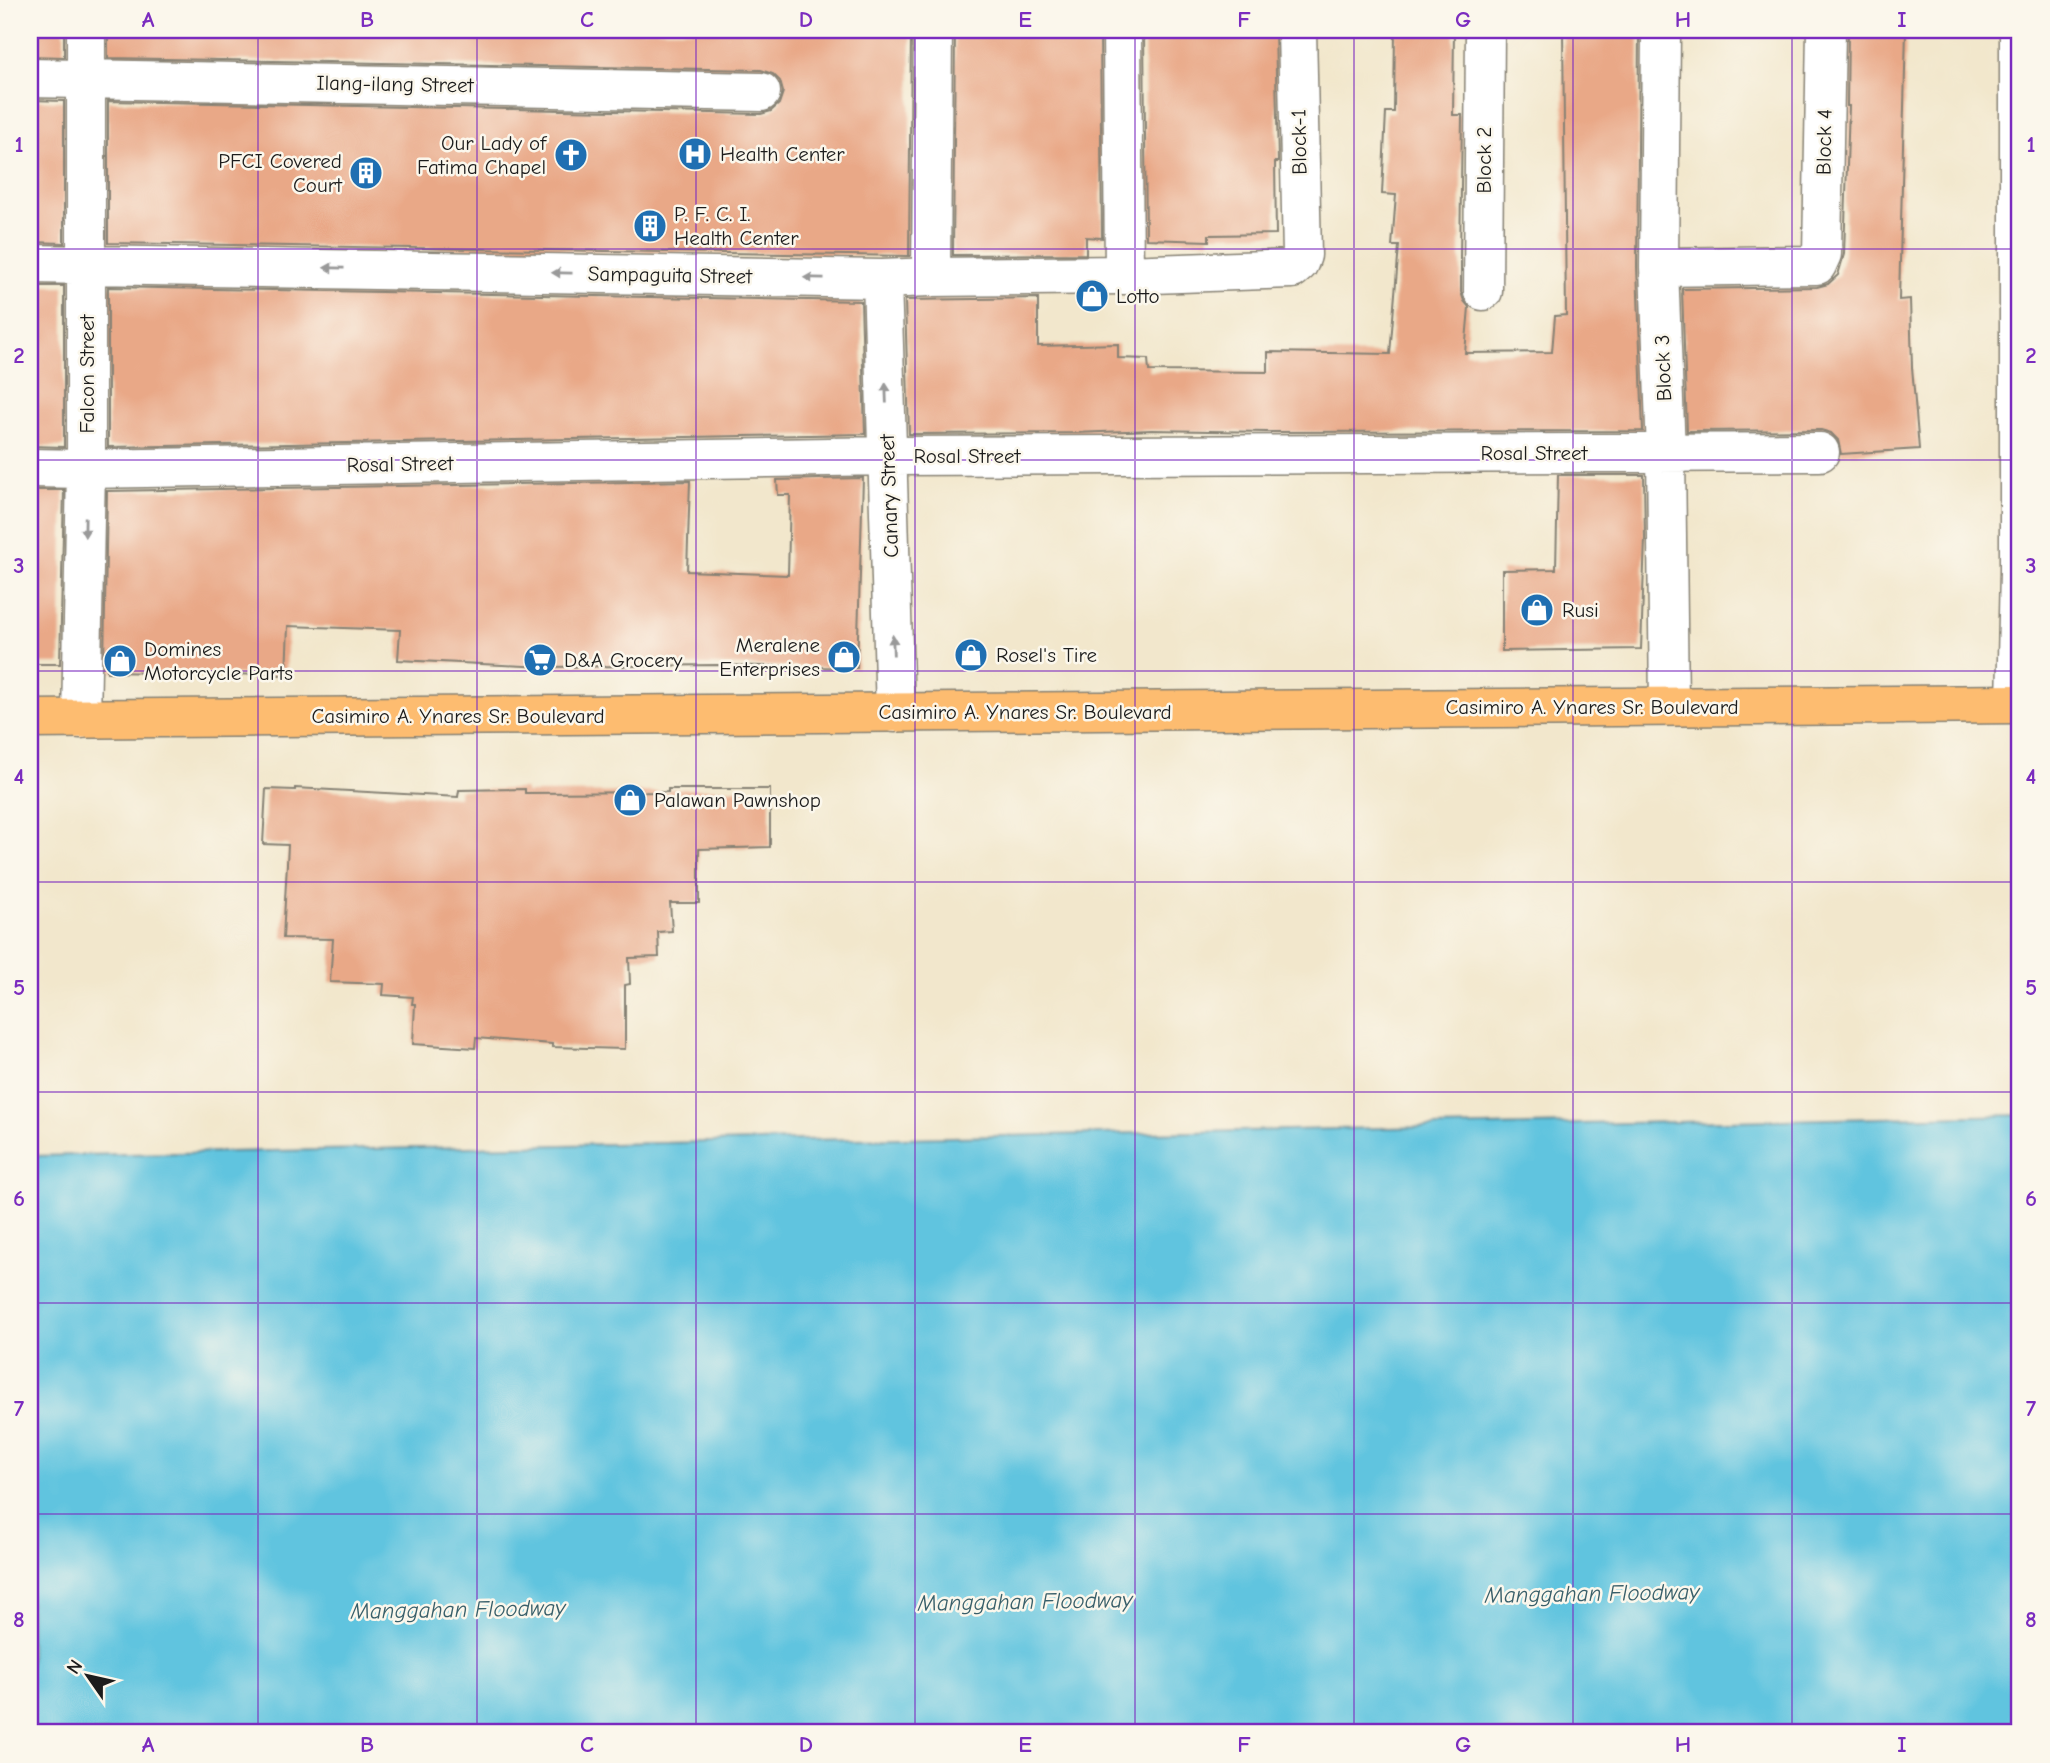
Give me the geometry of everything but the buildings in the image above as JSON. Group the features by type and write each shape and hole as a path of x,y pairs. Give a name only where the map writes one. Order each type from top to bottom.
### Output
{"main road":[{"name":"Casimiro A. Ynares Sr. Boulevard","path":"30,719 2018,704"}],"street":[{"name":"Falcon Street","path":"81,719 88,263 86,30"},
{"path":"931,276 933,30"},
{"path":"1122,30 1124,275"},
{"name":"Block-1","path":"1297,30 1302,255"},
{"name":"Block 2","path":"1483,291 1485,30"},
{"name":"Block 3","path":"1661,30 1659,267 1666,453 1670,706"},
{"name":"Block 4","path":"1659,267 1817,265 1822,254 1826,30"},
{"path":"2018,704 2019,30"},
{"name":"Ilang-ilang Street","path":"30,78 761,92"},
{"name":"Sampaguita Street","path":"30,264 882,279 1292,269 1299,263 1302,255"},
{"name":"Canary Street","path":"882,279 895,713"},
{"name":"Rosal Street","path":"30,468 888,456 1820,452"}],"water":[{"name":"Manggahan Floodway","path":"2020,1115 2020,1733 30,1733 30,1156"}],"place":[{"name":"Health Center","path":"695,154"},
{"name":"Our Lady of Fatima Chapel","path":"571,155"},
{"name":"PFCI Covered Court","path":"366,173"},
{"name":"P. F. C. I. Health Center","path":"650,226"},
{"name":"Lotto","path":"1092,296"},
{"name":"Rusi","path":"1537,610"},
{"name":"Rosel's Tire","path":"971,655"},
{"name":"Meralene Enterprises","path":"844,657"},
{"name":"D&A Grocery","path":"540,660"},
{"name":"Domines Motorcycle Parts","path":"120,661"},
{"name":"Palawan Pawnshop","path":"630,800"}]}
